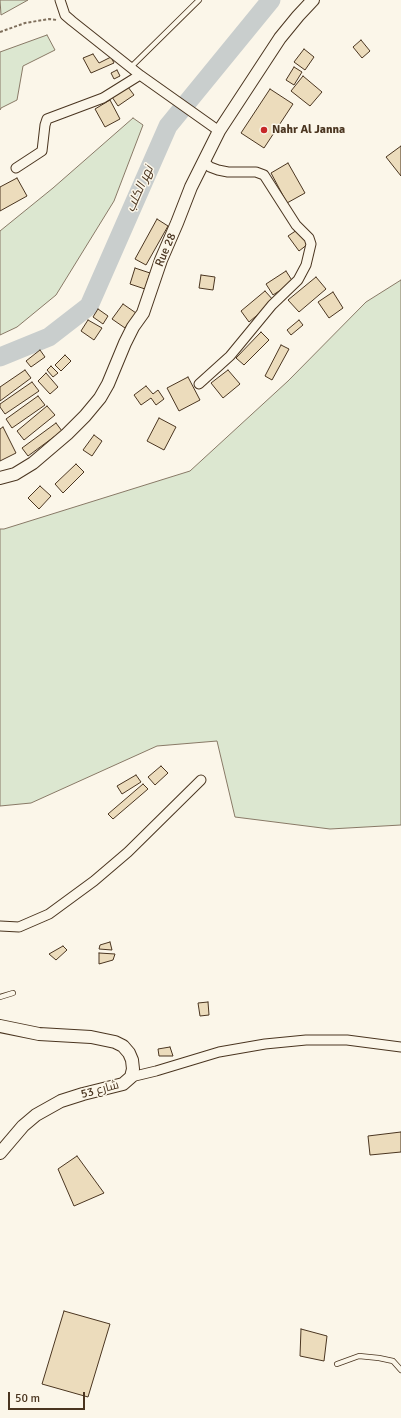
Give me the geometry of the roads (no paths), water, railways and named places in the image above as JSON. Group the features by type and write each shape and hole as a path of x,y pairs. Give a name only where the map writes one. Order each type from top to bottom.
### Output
{"street":[{"path":"60,0 65,15 72,21 170,98 219,131"},
{"name":"Rue 28","path":"0,478 15,474 33,463 67,434 100,398 108,384 124,343 143,313 161,260 191,187 219,131 280,38 313,0"},
{"path":"16,168 42,151 45,125 48,119 103,98 140,75"},
{"path":"199,384 230,356 272,305 298,280 306,265 311,244 309,238 296,225 264,176 256,172 228,172 218,170 210,167 203,161"},
{"path":"0,926 19,927 49,914 94,881 128,852 201,780"},
{"name":"شارع 53","path":"0,1026 39,1034 91,1037 115,1042 123,1046 129,1053 132,1060 133,1069 131,1077 123,1084 61,1101 46,1109 23,1126 0,1153"},
{"path":"131,1077 219,1052 272,1043 306,1040 348,1040 401,1047"}],"lane":[{"path":"130,68 198,0"},
{"path":"0,997 13,993"},
{"path":"337,1364 359,1356 393,1361 401,1370"}],"waterway":[{"name":"نهر الكلب","path":"0,357 49,337 89,306 168,126 271,0"}],"place":[{"name":"Nahr Al Janna","path":"264,130"}]}
